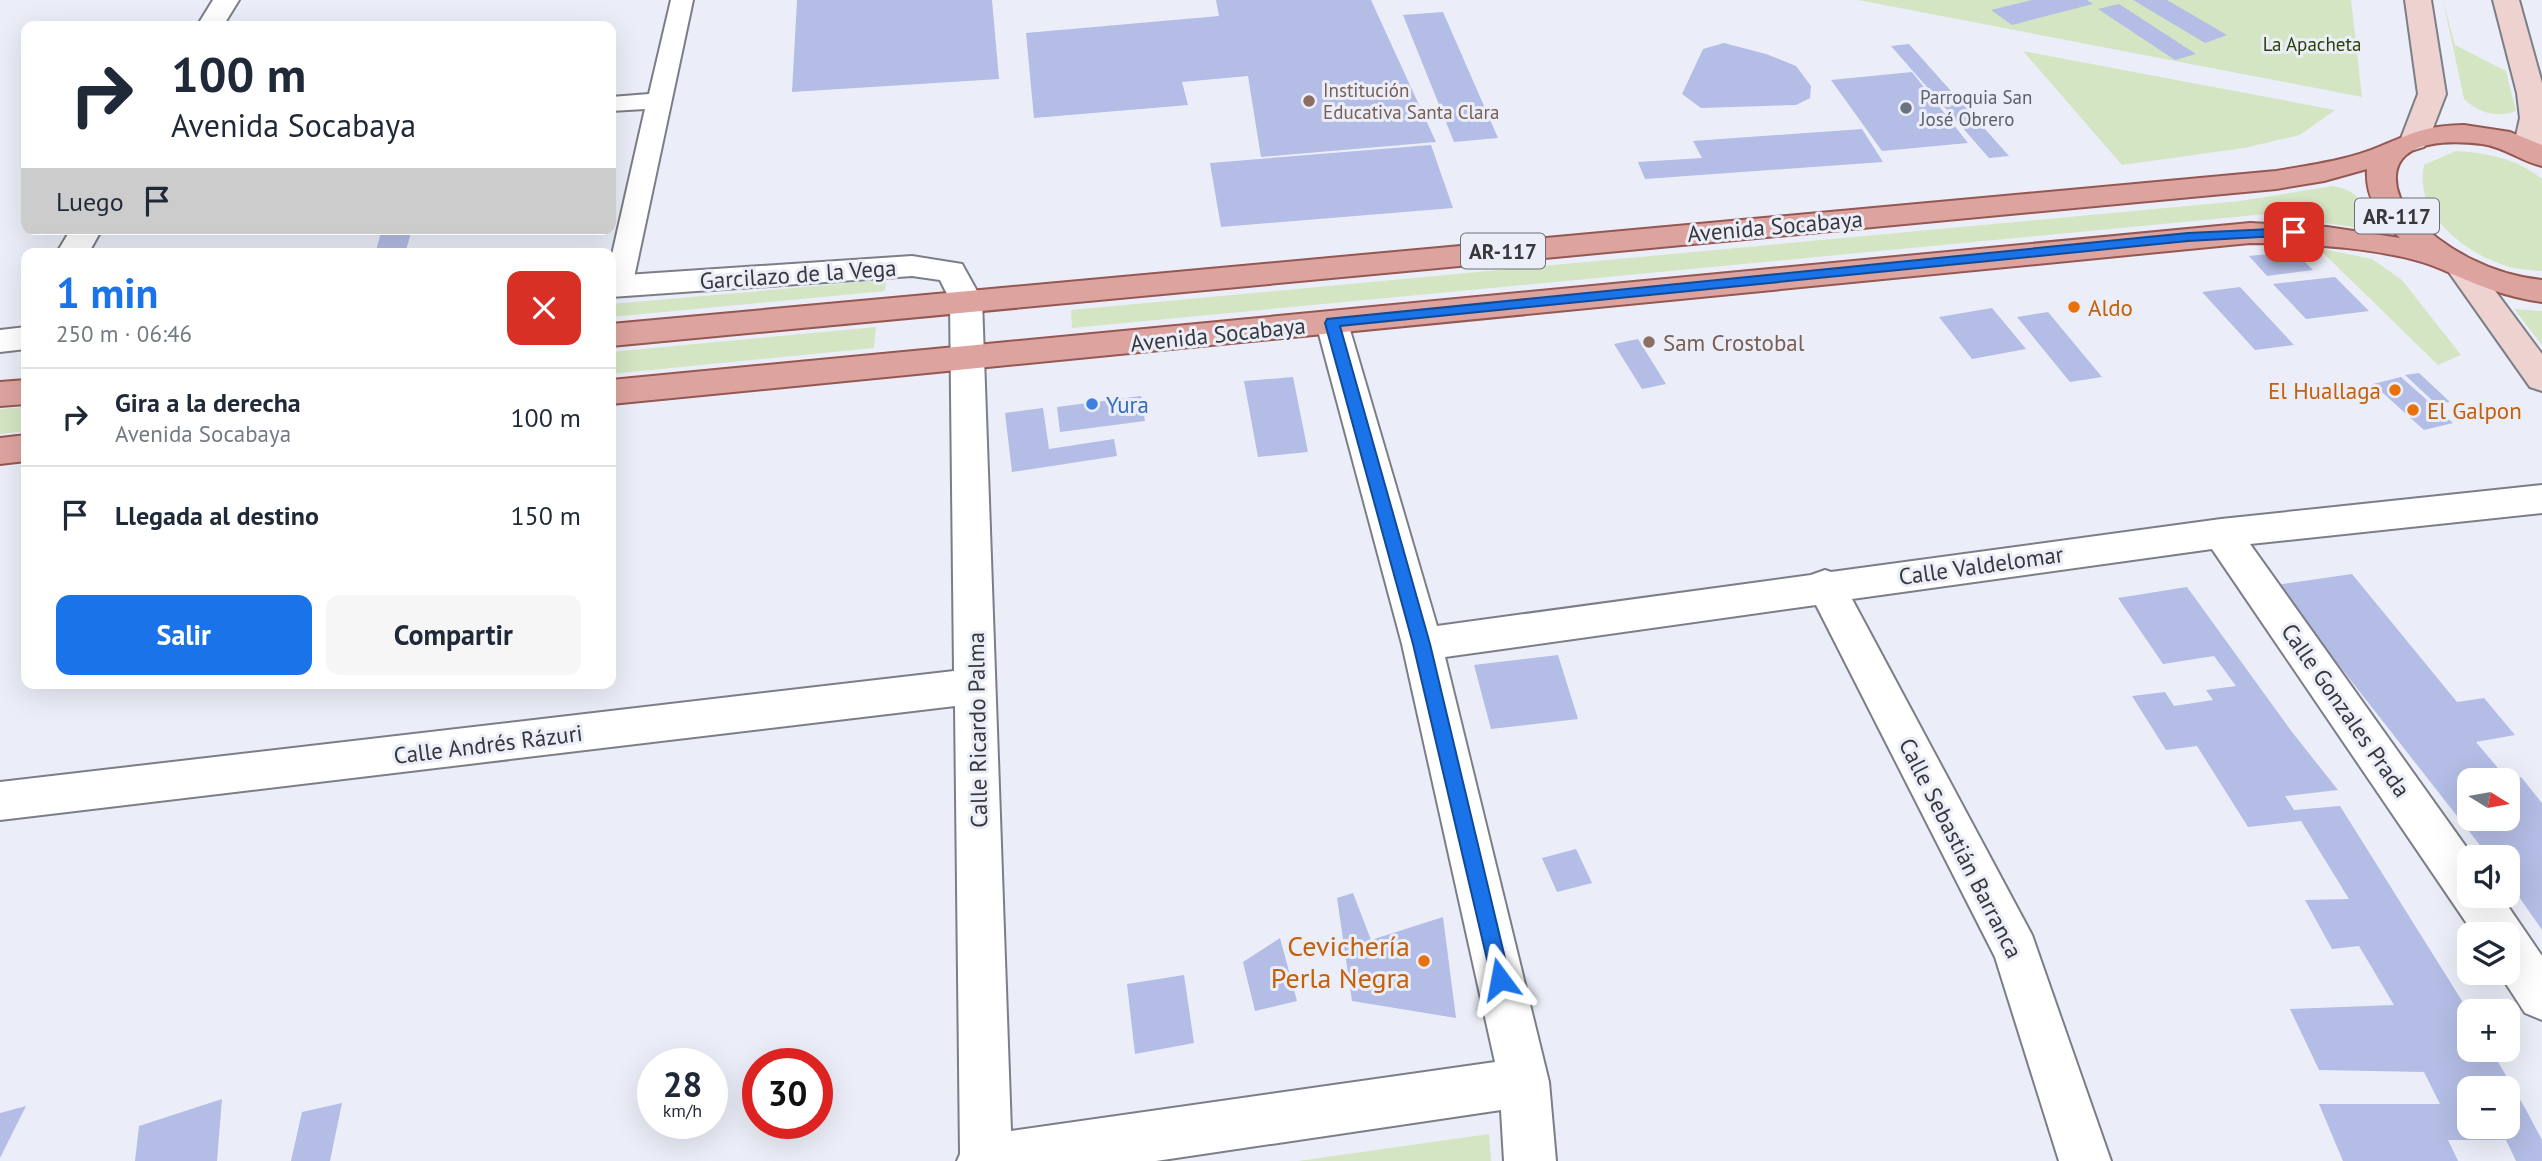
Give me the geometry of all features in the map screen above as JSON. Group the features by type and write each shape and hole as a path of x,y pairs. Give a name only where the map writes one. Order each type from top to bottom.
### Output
{"main road":[{"name":"AR-117","path":"2418,0 2432,94 2403,147 2382,169 2382,190 2394,213 2417,237 2456,264 2500,283 2542,291"},
{"name":"AR-117","path":"2403,147 2465,134 2495,137 2535,153 2531,93 2507,0"},
{"name":"Avenida Socabaya","path":"616,335 2276,180 2324,172 2403,147"},
{"name":"Avenida Socabaya","path":"616,392 2250,233 2350,237 2456,264"},
{"path":"2456,264 2542,379"},
{"path":"0,394 21,392"},
{"path":"0,451 21,449"}],"street":[{"path":"213,21 226,0"},
{"name":"Garcilazo de la Vega","path":"616,287 912,266 951,271 966,300"},
{"name":"Calle Ricardo Palma","path":"966,300 985,1161"},
{"path":"1332,323 1422,644 1524,1082 1530,1161"},
{"name":"Calle Valdelomar","path":"1422,644 1825,585 2221,533 2542,499"},
{"name":"Calle Gonzales Prada","path":"2221,533 2457,871"},
{"name":"Calle Sebastián Barranca","path":"1825,585 2015,951 2085,1161"},
{"name":"Calle Andrés Rázuri","path":"0,802 976,686"},
{"path":"2520,964 2542,997"},
{"path":"985,1161 1524,1082"}],"lane":[{"path":"616,279 682,0"},
{"path":"616,104 659,101"}],"green space":[{"name":"La Apacheta","path":"1858,0 2351,0 2362,97"},
{"path":"2443,0 2455,45 2506,71 2516,111 2488,113 2464,99"},
{"path":"2023,51 2335,110 2300,135 2244,148 2122,165"},
{"path":"2456,151 2512,161 2542,179 2542,271 2510,267 2476,253 2446,230 2435,216 2423,183 2424,165"},
{"path":"2333,186 2348,190 2364,204 2373,226 2359,228 2267,214 1072,328 1071,310 2240,201"},
{"path":"2318,248 2372,259 2402,280 2461,355 2438,365"},
{"path":"886,280 885,291 616,317 616,304"},
{"path":"2514,309 2542,311 2542,345"},
{"path":"876,327 874,348 616,374 616,352"},
{"path":"21,407 21,432 0,434 0,409"},
{"path":"1489,1134 1491,1161 1298,1161"}],"building":[{"path":"797,0 992,0 999,79 792,92"},
{"path":"1216,0 1371,0 1436,142 1261,157 1248,76 1182,82 1188,105 1034,118 1026,33 1219,16"},
{"path":"2032,0 2087,0 2093,4 2012,25 1991,10"},
{"path":"2133,0 2167,0 2227,35 2205,43"},
{"path":"2119,4 2196,54 2175,60 2098,9"},
{"path":"1443,12 1498,138 1454,142 1403,15"},
{"path":"1724,43 1766,54 1796,66 1811,86 1810,98 1796,105 1701,108 1682,94 1703,49"},
{"path":"1909,44 2009,156 1989,158 1891,46"},
{"path":"1912,72 1968,143 1882,151 1831,80"},
{"path":"1862,129 1883,162 1645,179 1638,162 1702,158 1693,141"},
{"path":"1431,145 1453,208 1221,227 1210,163"},
{"path":"380,235 410,235 407,248 377,248"},
{"path":"2294,251 2313,270 2267,276 2249,256"},
{"path":"2335,277 2369,311 2306,319 2273,284"},
{"path":"2240,287 2294,345 2255,350 2202,292"},
{"path":"1992,308 2026,349 1972,359 1939,317"},
{"path":"2048,312 2102,377 2070,382 2017,317"},
{"path":"1638,339 1666,384 1642,389 1614,344"},
{"path":"2419,373 2450,402 2436,404 2405,375"},
{"path":"1293,377 1308,452 1258,457 1244,381"},
{"path":"2401,377 2453,423 2424,430 2373,384"},
{"path":"1141,396 1145,421 1060,432 1057,407"},
{"path":"1043,408 1049,449 1114,439 1117,456 1012,472 1005,413"},
{"path":"2352,574 2457,702 2484,698 2515,735 2476,742 2498,768 2457,768 2457,816 2276,585"},
{"path":"2187,587 2292,732 2338,790 2285,796 2294,810 2340,806 2461,999 2457,999 2457,1062 2498,1062 2506,1076 2457,1076 2457,1139 2520,1139 2520,1099 2542,1140 2542,1161 2516,1161 2506,1140 2448,1140 2458,1161 2343,1161 2319,1104 2440,1104 2424,1072 2319,1070 2290,1009 2394,1005 2359,946 2332,949 2305,900 2349,899 2301,821 2248,827 2197,746 2166,750 2132,696 2165,692 2174,706 2213,700 2206,690 2236,686 2214,656 2163,664 2118,598"},
{"path":"1558,655 1578,719 1491,729 1474,665"},
{"path":"2521,777 2542,803 2542,930 2520,898 2520,845 2480,845 2469,831 2520,831"},
{"path":"1576,849 1592,883 1557,892 1542,858"},
{"path":"1353,893 1371,940 1443,917 1456,1018 1352,1001 1337,898"},
{"path":"1280,938 1297,1001 1255,1011 1243,962"},
{"path":"1184,975 1194,1043 1135,1054 1127,984"},
{"path":"222,1099 217,1161 135,1161 139,1126"},
{"path":"342,1103 330,1161 291,1161 302,1112"},
{"path":"26,1106 0,1158 0,1113"}],"place":[{"name":"Institución Educativa Santa Clara","path":"1309,101"},
{"name":"Parroquia San José Obrero","path":"1906,108"},
{"name":"Aldo","path":"2074,307"},
{"name":"Sam Crostobal","path":"1649,342"},
{"name":"El Huallaga","path":"2395,390"},
{"name":"Yura","path":"1092,404"},
{"name":"El Galpon","path":"2413,410"},
{"name":"Cevichería Perla Negra","path":"1424,961"}],"route":[{"path":"1500,979 1422,644 1332,323 2188,237 2294,232"}]}
